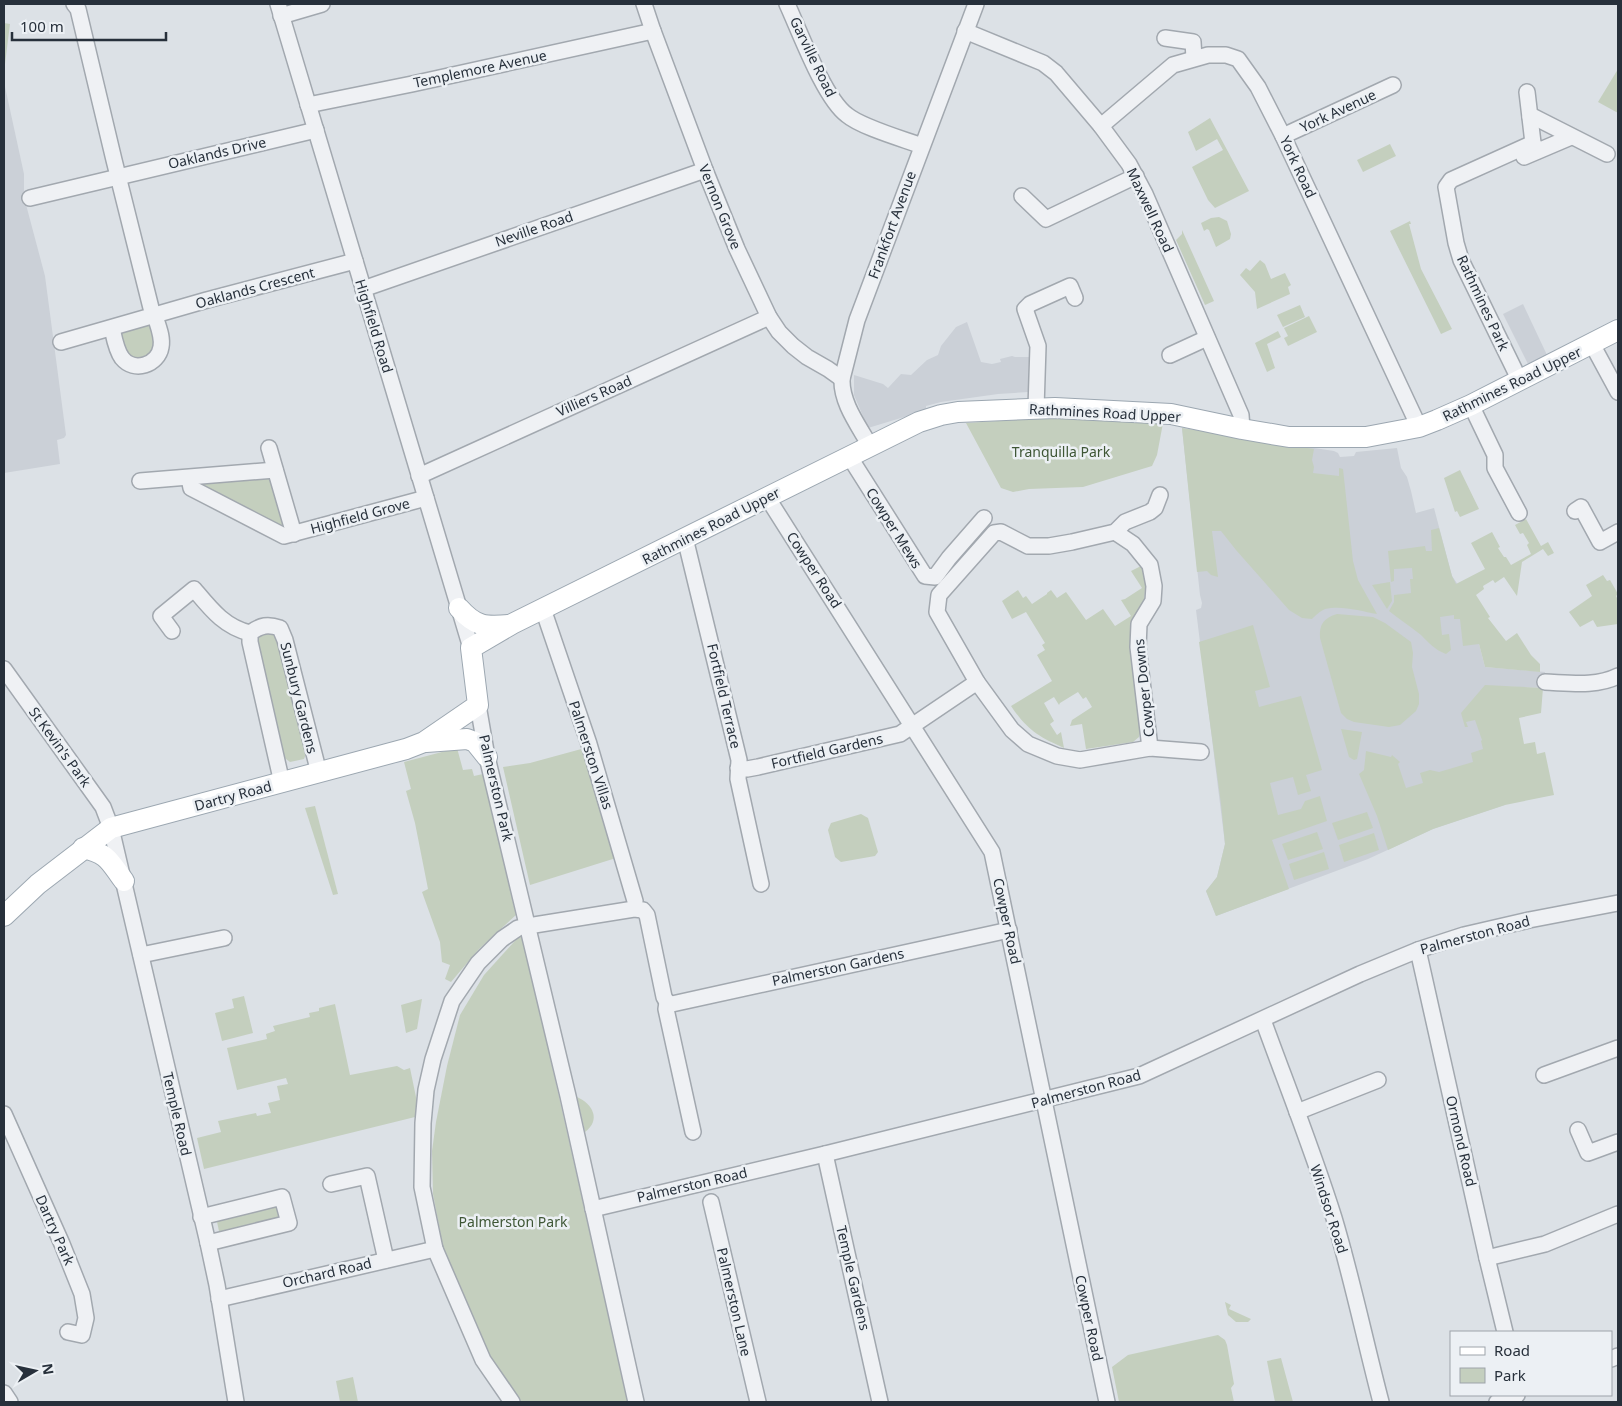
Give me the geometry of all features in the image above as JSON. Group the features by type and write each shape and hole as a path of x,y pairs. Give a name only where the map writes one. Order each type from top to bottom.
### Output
{"main road":[{"name":"Rathmines Road Upper","path":"471,648 512,624 849,456 919,422 941,415 958,412 1036,408 1171,414 1289,437 1366,437 1419,427 1471,405 1618,330"},
{"path":"459,608 473,622 480,625 512,624"},
{"name":"Palmerston Park","path":"471,648 478,705"},
{"name":"Dartry Road","path":"4,916 38,884 111,828 406,749 424,742 478,705"},
{"path":"424,742 467,739 476,742 488,757"},
{"path":"83,848 99,852 108,859 124,881"}],"street":[{"path":"74,4 78,9 153,312 161,334 161,349 154,361 148,364 134,365 127,363 118,352 112,328"},
{"path":"279,10 322,4"},
{"name":"Vernon Grove","path":"644,4 652,31 705,170 737,249 769,317 779,332 793,346 842,380"},
{"name":"Garville Road","path":"788,4 824,85 836,104 848,116 922,146"},
{"name":"Frankfort Avenue","path":"870,446 846,401 841,388 842,380 857,320 976,4"},
{"name":"Highfield Road","path":"279,10 471,648"},
{"name":"Templemore Avenue","path":"308,104 412,84 652,31"},
{"name":"Maxwell Road","path":"965,31 1043,63 1056,73 1130,164 1241,416 1242,429"},
{"path":"1165,38 1193,42 1194,58"},
{"name":"York Road","path":"1101,126 1173,65 1208,55 1226,55 1238,59 1258,87 1283,136 1419,427"},
{"name":"York Avenue","path":"1283,136 1393,85"},
{"path":"1527,92 1535,147"},
{"path":"1530,118 1534,117 1607,154"},
{"name":"Oaklands Drive","path":"30,198 316,130"},
{"name":"Rathmines Park","path":"1520,381 1461,260 1446,188 1451,180 1535,147 1571,137"},
{"name":"Neville Road","path":"363,289 705,170"},
{"path":"1022,196 1046,220 1136,176"},
{"name":"Oaklands Crescent","path":"61,342 112,328 153,312 208,300 355,261"},
{"path":"1036,408 1038,346 1025,309 1030,304 1070,286 1075,298"},
{"name":"Villiers Road","path":"419,476 769,317"},
{"path":"1170,355 1207,338"},
{"path":"1592,344 1618,392"},
{"path":"1471,405 1495,455 1495,468 1519,514"},
{"name":"Highfield Grove","path":"269,448 294,534"},
{"name":"Cowper Mews","path":"849,456 925,576 935,577 984,518"},
{"path":"140,481 275,470"},
{"name":"Highfield Grove","path":"189,478 191,488 284,536 426,498"},
{"path":"1114,532 1125,522 1150,512 1155,508 1160,495"},
{"name":"Cowper Road","path":"767,497 992,852 1107,1402"},
{"path":"1575,511 1581,507 1600,542 1618,532"},
{"name":"Cowper Downs","path":"1150,748 1138,647 1139,624 1153,602 1154,586 1150,565 1133,544 1114,532 1049,546 1028,546 1009,535 994,532 939,595 937,612 977,682 1012,730 1028,744 1057,756 1080,760 1150,748 1201,752"},
{"name":"Fortfield Terrace","path":"685,538 739,760 738,779 761,884"},
{"path":"172,631 161,616 194,589 215,614 238,630 250,633 250,642 282,783"},
{"name":"Palmerston Villas","path":"543,610 589,744 635,901"},
{"name":"Sunbury Gardens","path":"250,633 257,628 269,625 280,628 285,640 319,773"},
{"name":"St Kevin's Park","path":"4,669 104,807 111,828"},
{"path":"1545,682 1594,683 1604,682 1618,676"},
{"path":"913,725 977,682"},
{"name":"Palmerston Park","path":"478,705 488,757 636,1402"},
{"name":"Fortfield Gardens","path":"738,768 758,768 900,734 913,725"},
{"name":"Temple Road","path":"111,828 208,1244 236,1402"},
{"name":"Palmerston Road","path":"593,1209 1139,1076 1360,974 1418,950 1464,935 1618,903"},
{"path":"512,1402 483,1360 435,1249 422,1187 423,1124 426,1090 434,1052 452,1002 478,964 502,939 518,928 634,909 643,910 647,915 664,997 667,1002 666,1009 693,1132"},
{"name":"Palmerston Gardens","path":"667,1002 672,1004 1009,930"},
{"path":"141,955 224,938"},
{"name":"Ormond Road","path":"1418,950 1505,1331"},
{"name":"Windsor Road","path":"1263,1020 1297,1112 1338,1234 1351,1277 1381,1402"},
{"path":"1544,1075 1618,1048"},
{"path":"1297,1112 1378,1080"},
{"name":"Dartry Park","path":"4,1114 62,1244 82,1294 86,1318 82,1335 68,1332"},
{"path":"1578,1130 1588,1153 1618,1142"},
{"name":"Temple Gardens","path":"825,1154 880,1402"},
{"path":"331,1184 367,1176 386,1260"},
{"path":"202,1217 282,1197 289,1223 208,1244"},
{"name":"Palmerston Lane","path":"711,1202 758,1402"},
{"path":"1487,1258 1545,1244 1618,1214"},
{"name":"Orchard Road","path":"219,1299 435,1249"},
{"path":"4,1393 10,1402"},
{"path":"1497,1402 1514,1396"}],"shaded area":[{"path":"4,82 24,174 24,197 45,276 66,435 64,438 57,440 60,464 4,473"},
{"path":"1523,304 1547,355 1528,364 1503,314"},
{"path":"967,322 981,362 992,364 1001,362 1000,359 1012,356 1029,357 1028,392 941,402 926,406 926,409 914,414 868,428 854,395 854,375 883,384 888,388 901,374 911,375 927,360 938,355 941,346 956,327"},
{"path":"1182,428 1334,451 1340,457 1354,456 1356,452 1397,448 1401,468 1407,477 1416,513 1434,508 1452,576 1467,598 1485,667 1545,672 1543,688 1493,686 1505,805 1433,829 1368,859 1216,916 1206,891 1217,877 1225,844 1196,610 1201,608 1202,603"}],"green space":[{"path":"4,23 10,24 4,72"},
{"path":"1618,69 1618,113 1598,102"},
{"path":"1210,118 1249,191 1215,208 1208,200 1192,167 1223,150 1217,139 1196,151 1188,132"},
{"path":"1390,144 1396,156 1363,172 1357,160"},
{"path":"1219,217 1227,221 1231,234 1230,239 1216,247 1209,230 1204,231 1201,223 1211,218"},
{"path":"1410,221 1411,224 1409,224 1421,269 1452,329 1441,334 1390,231"},
{"path":"1182,230 1214,301 1205,305 1176,240 1182,234"},
{"path":"1260,260 1265,264 1271,279 1285,273 1291,285 1288,287 1290,294 1257,309 1255,292 1240,275 1246,268 1250,271"},
{"path":"1300,305 1305,317 1283,327 1277,315"},
{"path":"1309,316 1317,332 1288,346 1284,338 1288,336 1284,328"},
{"path":"151,319 155,339 152,353 149,358 141,359 130,356 123,348 117,329"},
{"path":"1278,331 1281,337 1267,344 1275,368 1267,372 1255,343"},
{"name":"Tranquilla Park","path":"1062,417 1163,423 1157,455 1152,466 1083,487 1029,489 1013,492 1001,488 966,423"},
{"path":"1182,428 1314,449 1312,460 1313,473 1339,476 1339,468 1343,469 1353,561 1358,580 1377,614 1351,609 1331,608 1323,610 1312,619 1302,618 1289,610 1221,531 1212,531 1218,577 1211,575 1207,571 1197,572"},
{"path":"1460,470 1479,509 1460,517 1457,511 1455,512 1444,478"},
{"path":"269,475 286,525 282,529 201,488 200,481"},
{"path":"1526,519 1541,546 1548,542 1554,553 1548,556 1543,549 1522,562 1517,596 1504,577 1495,583 1493,580 1483,586 1484,589 1476,595 1490,617 1488,618 1506,641 1517,633 1531,655 1540,664 1540,672 1485,667 1479,644 1463,646 1460,619 1454,619 1454,615 1440,617 1442,635 1449,634 1451,650 1446,654 1435,648 1389,611 1394,602 1394,595 1411,593 1410,579 1413,579 1412,568 1394,569 1394,581 1391,582 1388,551 1425,546 1426,551 1432,551 1431,530 1439,528 1452,576 1456,584 1485,569 1471,543 1492,532 1500,547 1498,548 1511,565 1531,554 1527,545 1529,543 1523,533 1520,534 1515,525"},
{"path":"1143,565 1146,576 1144,602 1131,652 1139,737 1133,742 1086,749 1082,724 1070,726 1072,720 1092,707 1086,697 1083,699 1078,692 1059,705 1054,697 1044,703 1054,721 1050,724 1057,735 1061,732 1064,748 1040,736 1028,727 1011,706 1052,681 1037,655 1045,650 1042,645 1045,643 1026,612 1012,619 1002,601 1018,590 1023,598 1026,596 1032,604 1051,590 1057,598 1066,592 1086,620 1103,609 1115,626 1131,616 1121,600 1142,588 1131,571"},
{"path":"1603,575 1607,581 1610,580 1618,594 1616,596 1618,600 1618,624 1597,627 1593,620 1580,627 1569,612 1592,596 1586,585"},
{"path":"1390,582 1392,601 1387,609 1372,585"},
{"path":"1337,614 1373,617 1385,623 1411,642 1413,653 1412,667 1419,694 1419,704 1416,711 1400,725 1389,727 1354,722 1347,719 1341,713 1320,638 1320,629 1323,622"},
{"path":"1253,625 1270,687 1255,691 1259,707 1301,696 1322,770 1306,775 1311,791 1298,795 1293,777 1270,783 1278,815 1301,809 1305,801 1320,796 1327,821 1272,840 1289,889 1216,916 1206,891 1217,877 1225,844 1199,642"},
{"path":"267,630 277,634 308,749 304,759 290,762 282,756 254,641 257,634"},
{"path":"1485,685 1543,688 1541,713 1519,718 1524,744 1535,742 1537,754 1545,752 1554,795 1505,805 1433,829 1388,850 1377,816 1359,774 1364,770 1366,751 1391,757 1392,755 1400,762 1398,764 1406,788 1423,783 1420,773 1430,770 1439,772 1473,762 1471,753 1483,749 1482,740 1475,720 1466,722 1468,727 1465,727 1461,713"},
{"path":"1341,729 1362,732 1357,759 1354,760 1349,757"},
{"path":"457,748 463,770 472,769 474,776 483,774 516,915 479,949 451,982 445,979 450,965 442,962 440,942 422,892 428,889 415,823 406,791 411,789 404,762"},
{"path":"585,748 616,858 530,885 503,767 530,763"},
{"path":"315,806 338,894 333,895 305,808"},
{"path":"1367,812 1373,828 1338,840 1332,823"},
{"path":"861,814 868,818 878,852 875,856 841,862 835,857 828,830 831,823"},
{"path":"1317,832 1323,849 1288,860 1282,844"},
{"path":"1374,833 1379,850 1344,862 1339,845"},
{"path":"1324,852 1329,869 1294,880 1289,864"},
{"name":"Palmerston Park","path":"522,933 628,1402 520,1402 496,1366 466,1312 443,1247 433,1194 432,1151 447,1066 460,1015 484,975"},
{"path":"244,996 253,1033 222,1041 215,1013 234,1008 232,999"},
{"path":"422,999 417,1029 406,1033 401,1005"},
{"path":"335,1004 350,1075 397,1066 404,1070 410,1068 417,1102 415,1117 204,1169 197,1138 221,1132 218,1121 256,1113 257,1116 271,1113 268,1103 280,1100 277,1086 288,1084 286,1078 237,1090 227,1048 267,1039 266,1034 275,1031 273,1026 310,1017 309,1013"},
{"path":"577,1097 591,1108 594,1117 590,1127 585,1132"},
{"path":"275,1203 280,1221 220,1236 216,1217"},
{"path":"1225,1302 1231,1305 1229,1309 1251,1319 1248,1322 1236,1322 1228,1315"},
{"path":"1218,1335 1225,1340 1227,1345 1234,1384 1231,1388 1234,1402 1119,1402 1112,1367 1128,1355"},
{"path":"1281,1358 1293,1402 1275,1402 1267,1361"},
{"path":"353,1377 358,1402 340,1402 336,1381"}]}
